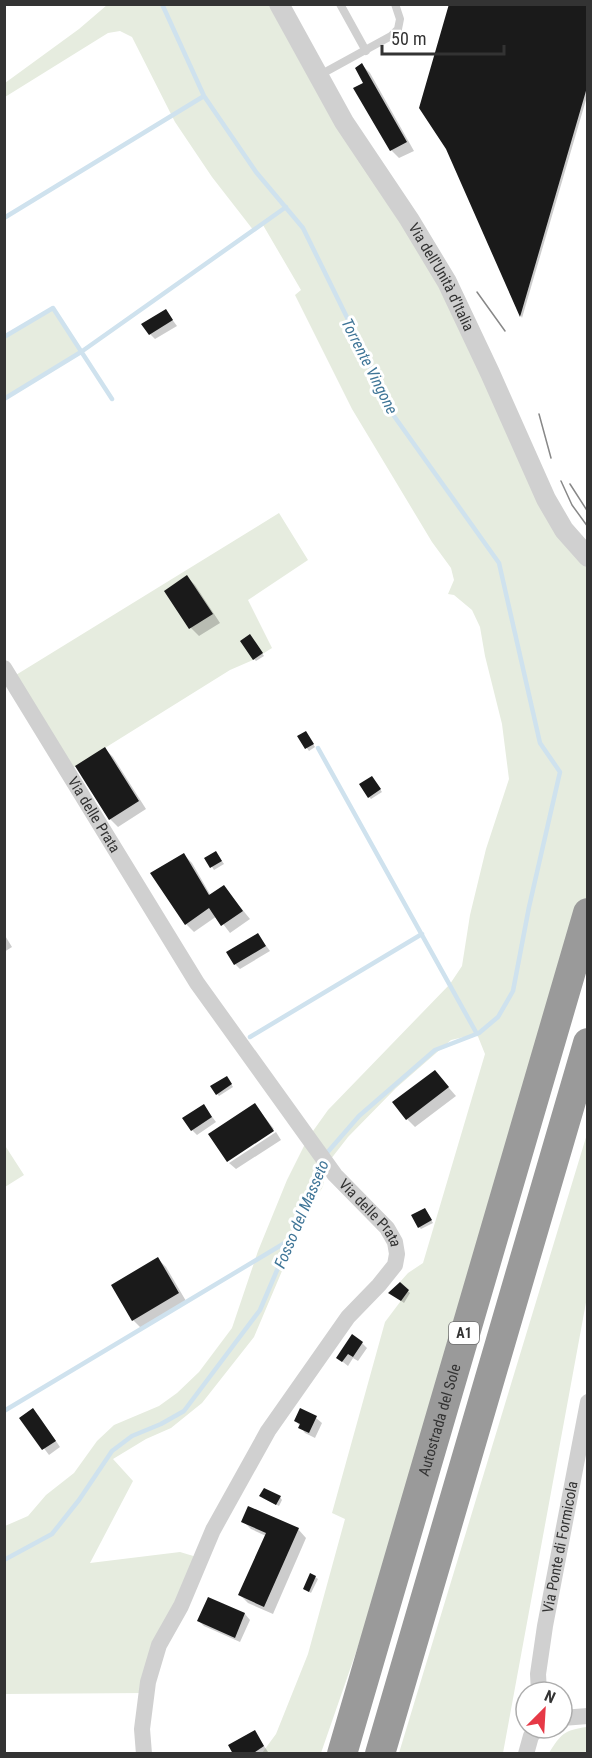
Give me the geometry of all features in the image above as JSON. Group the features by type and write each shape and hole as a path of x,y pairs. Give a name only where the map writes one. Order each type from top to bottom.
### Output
{"highway":[{"name":"Autostrada del Sole","path":"342,1754 588,913"},
{"name":"A1","path":"380,1754 588,1043"}],"street":[{"name":"Via dell'Unità d'Italia","path":"279,4 352,135 436,262 457,300 546,499 564,530 588,557"},
{"name":"Via delle Prata","path":"4,668 197,983 335,1175 387,1228 395,1242 397,1254 394,1265 380,1285 348,1317 313,1365 268,1431 229,1498 204,1549 181,1606 159,1645 148,1682 142,1729 144,1754"},
{"name":"Via Ponte di Formicola","path":"538,1680 545,1626 588,1402"}],"lane":[{"path":"340,4 366,51"},
{"path":"318,76 391,36 398,29 400,19 395,4"}],"shaded area":[{"path":"107,5 279,5 490,373 587,557 587,913 454,1370 321,1753 262,1753 276,1734 308,1654 345,1519 332,1513 385,1322 409,1290 400,1282 408,1273 423,1263 485,1054 477,1034 451,1040 396,1088 348,1137 327,1164 323,1186 296,1238 254,1337 202,1403 171,1428 146,1439 113,1459 133,1481 90,1563 180,1552 200,1558 147,1693 5,1694 5,1526 28,1516 46,1495 74,1473 97,1441 114,1425 159,1406 177,1393 199,1372 232,1328 258,1251 287,1180 308,1138 328,1110 450,984 462,966 470,915 486,849 509,779 502,724 480,627 472,610 454,595 448,594 454,580 451,568 432,542 352,409 295,295 301,290 263,225 254,231 212,177 175,122 132,37 120,31 108,33 5,97 5,83 79,29"},
{"path":"53,308 81,352 5,399 5,337"},
{"path":"279,513 308,560 248,600 272,648 253,660 230,670 68,771 11,678"},
{"path":"587,1134 587,1297 516,1680 514,1680 514,1693 503,1753 399,1753"},
{"path":"4,1144 24,1175 5,1187 4,1187"},
{"path":"587,1727 587,1753 549,1753 558,1740 574,1740 574,1730"}],"building":[{"path":"449,4 588,4 588,84 520,317 446,149 419,108"},
{"path":"362,63 407,142 390,151 353,88 363,83 355,68"},
{"path":"166,309 173,320 149,335 141,324"},
{"path":"187,575 213,614 189,629 164,591"},
{"path":"250,634 263,653 253,660 240,641"},
{"path":"306,731 314,744 305,749 297,736"},
{"path":"105,747 139,801 109,820 75,766"},
{"path":"372,776 381,789 368,798 359,784"},
{"path":"216,851 222,861 210,868 204,858"},
{"path":"184,853 209,895 224,885 243,911 221,926 209,908 185,925 150,873"},
{"path":"258,933 266,946 234,965 226,952"},
{"path":"435,1070 449,1087 406,1120 392,1102"},
{"path":"227,1076 232,1084 216,1095 210,1086"},
{"path":"255,1103 274,1131 227,1162 208,1134"},
{"path":"204,1104 212,1117 191,1131 182,1118"},
{"path":"425,1208 432,1220 418,1228 411,1215"},
{"path":"158,1257 179,1293 132,1321 111,1285"},
{"path":"400,1282 409,1290 401,1301 388,1293"},
{"path":"352,1334 363,1342 353,1357 348,1354 342,1362 336,1358"},
{"path":"33,1408 56,1441 42,1450 19,1418"},
{"path":"300,1408 317,1416 309,1433 298,1428 300,1424 294,1421"},
{"path":"264,1488 281,1496 276,1505 259,1496"},
{"path":"248,1506 299,1528 264,1607 238,1595 266,1533 241,1522"},
{"path":"310,1573 316,1576 309,1592 303,1589"},
{"path":"208,1597 245,1613 235,1638 197,1621"},
{"path":"255,1730 264,1746 252,1754 233,1754 228,1745"}],"waterway":[{"name":"Torrente Vingone","path":"162,4 204,96 256,172 303,228 364,352 384,402 499,563 540,743 560,772 529,907 513,991 498,1017 479,1033 435,1050 359,1116 326,1154"},
{"path":"4,218 204,96"},
{"path":"4,399 81,352 286,207"},
{"path":"4,337 53,308 112,399"},
{"path":"318,748 477,1034"},
{"path":"250,1037 422,934"},
{"name":"Fosso del Masseto","path":"4,1560 52,1534 79,1500 112,1451 132,1436 184,1411 260,1310 322,1165"},
{"path":"4,1411 288,1241"}],"tram line":[{"path":"477,292 505,331"},
{"path":"539,414 551,458"},
{"path":"561,481 572,505 588,527"},
{"path":"570,484 588,512"}]}
